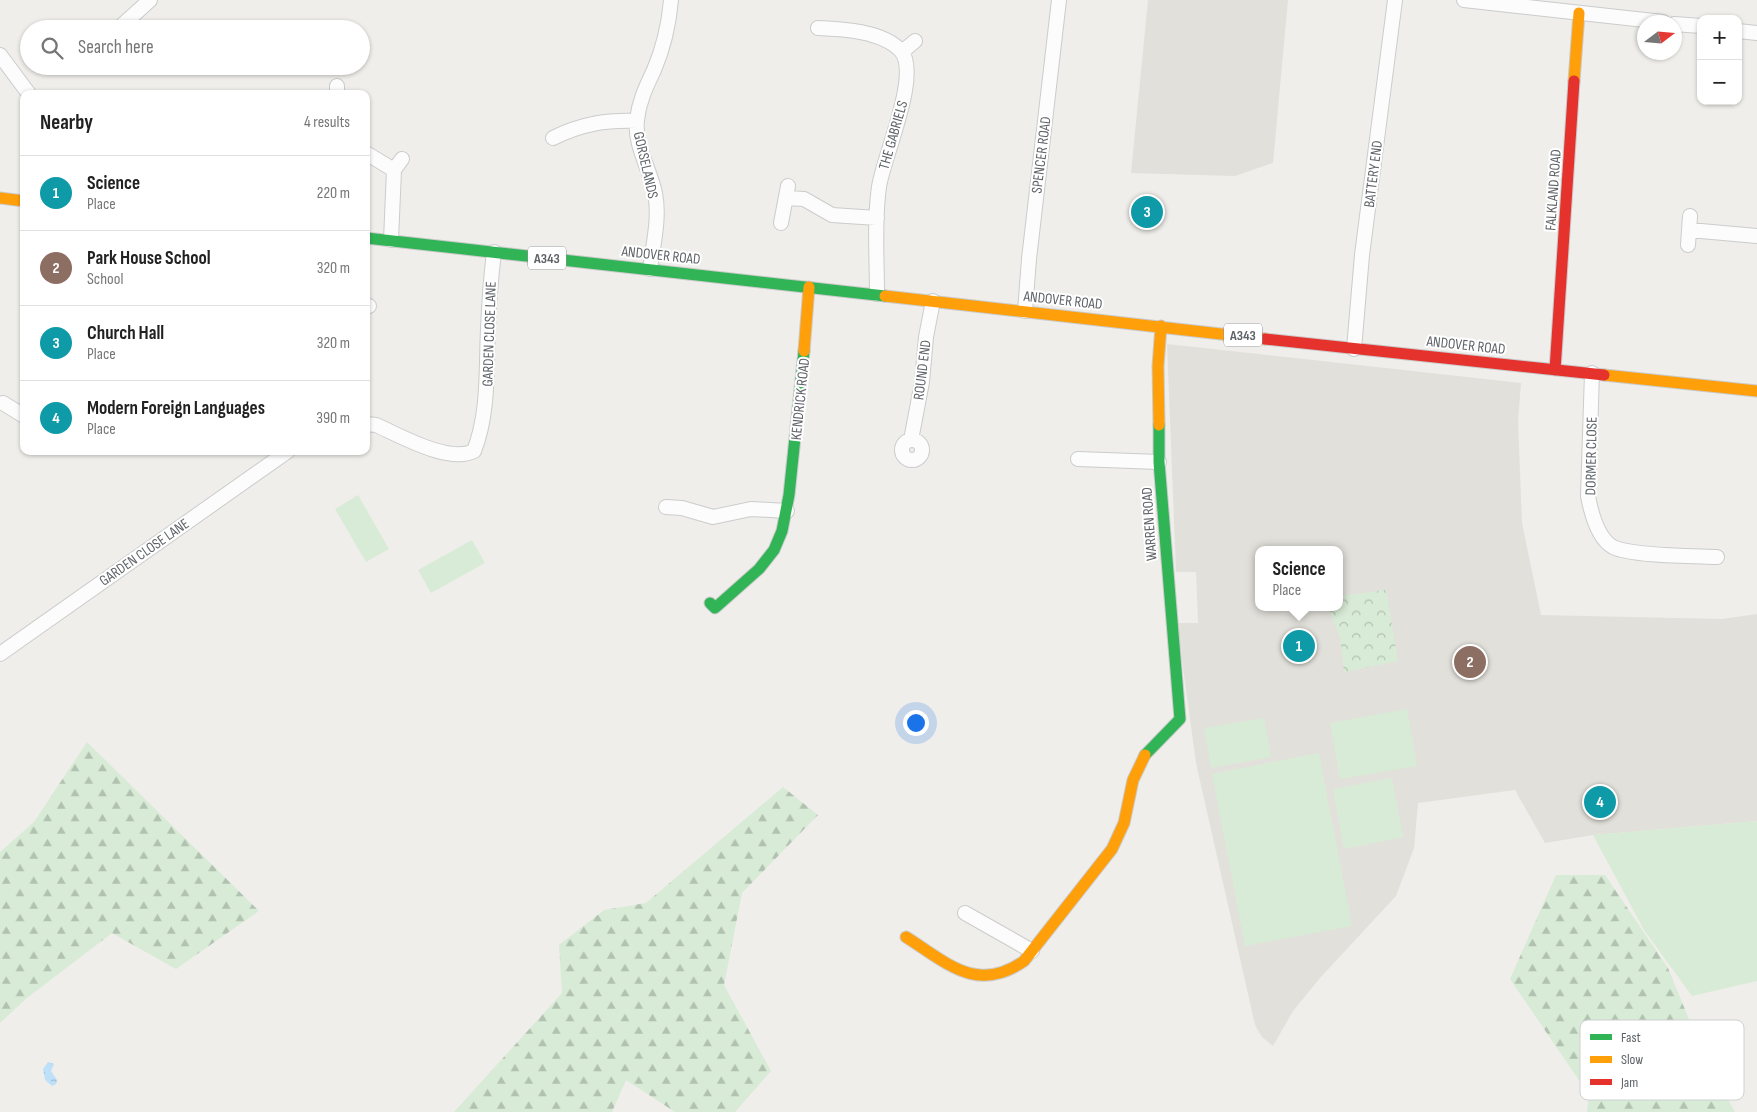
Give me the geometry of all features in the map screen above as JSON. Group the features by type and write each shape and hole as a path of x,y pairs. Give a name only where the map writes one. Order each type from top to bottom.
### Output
{"street":[{"path":"128,20 150,0"},
{"name":"GORSELANDS","path":"650,269 656,216 654,193 637,136 637,121 642,93 654,68 665,35 671,0"},
{"name":"SPENCER ROAD","path":"1025,311 1029,259 1059,0"},
{"name":"BATTERY END","path":"1354,349 1364,245 1395,0"},
{"path":"1464,0 1637,19"},
{"name":"FALKLAND ROAD","path":"1555,370 1579,13"},
{"path":"1682,25 1697,26"},
{"path":"818,28 845,29 870,34 902,52 915,41"},
{"path":"1742,31 1757,33"},
{"name":"THE GABRIELS","path":"877,294 879,188 885,156 896,127 908,76 902,52"},
{"path":"0,56 26,90"},
{"name":"GORSELANDS","path":"553,138 586,124 600,121 637,121"},
{"path":"370,154 398,164 391,240"},
{"path":"781,223 788,192 832,214 877,218"},
{"path":"0,198 20,200"},
{"path":"1688,244 1690,216"},
{"path":"1690,230 1757,236"},
{"name":"ANDOVER ROAD","path":"370,238 933,300 1354,349 1757,392"},
{"name":"GARDEN CLOSE LANE","path":"370,424 376,424 410,441 446,453 468,454 474,452 479,437 486,394 490,293 494,252"},
{"name":"KENDRICK ROAD","path":"710,603 715,608 745,584 763,564 779,539 787,511 803,380 809,287"},
{"name":"ROUND END","path":"911,440 922,382 926,337 933,300"},
{"name":"WARREN ROAD","path":"1032,951 1112,850 1123,832 1133,780 1138,766 1147,751 1180,719 1159,462 1158,366 1162,326"},
{"name":"DORMER CLOSE","path":"1592,373 1588,496 1591,512 1603,538 1612,547 1630,552 1717,557"},
{"path":"4,403 20,413"},
{"name":"GARDEN CLOSE LANE","path":"0,654 282,455"},
{"path":"1078,460 1159,462"},
{"path":"666,507 682,508 713,517 751,509 787,511"},
{"path":"906,937 973,975 992,976 1008,973 1024,961 1032,951 965,913"}],"shaded area":[{"path":"1148,0 1288,0 1273,163 1235,176 1131,173"},
{"path":"1167,344 1521,383 1518,421 1522,523 1541,615 1722,619 1757,614 1757,821 1593,835 1545,843 1515,790 1418,803 1414,848 1396,896 1320,978 1293,1011 1273,1046 1262,1037 1255,1025 1196,763 1177,623 1198,623 1196,572 1176,572"}],"green space":[{"path":"358,495 389,549 366,562 335,509"},
{"path":"472,540 485,563 431,593 418,570"},
{"path":"1386,590 1398,661 1344,672 1340,637 1330,611 1343,611 1343,595"},
{"path":"1407,709 1417,766 1340,779 1330,723"},
{"path":"1264,718 1271,757 1211,768 1204,728"},
{"path":"87,742 259,911 176,969 112,933 27,998 0,1023 0,852 34,822"},
{"path":"1319,753 1352,926 1245,946 1212,774"},
{"path":"1392,778 1403,837 1344,849 1333,789"},
{"path":"783,787 818,815 742,893 724,985 771,1071 735,1112 675,1112 626,1080 612,1112 454,1112 562,993 559,945 604,910 646,903"},
{"path":"1757,821 1757,981 1692,996 1644,930 1593,835"},
{"path":"1556,875 1605,875 1668,968 1689,1020 1580,1020 1580,1082 1510,979"},
{"path":"1588,1100 1728,1100 1735,1112 1587,1112"}],"water":[{"path":"48,1062 54,1064 51,1071 57,1080 56,1084 52,1086 45,1080 43,1069"}],"traffic: fast":[{"path":"370,238 885,296"},
{"path":"710,603 715,608 759,569 774,550 782,531 789,495 804,351"},
{"path":"1145,755 1180,719 1159,462 1159,425"}],"traffic: slow":[{"path":"1574,81 1579,13"},
{"path":"0,198 20,200"},
{"path":"804,351 809,287"},
{"path":"885,296 1265,339"},
{"path":"1159,425 1158,366 1161,326"},
{"path":"1604,375 1757,391"},
{"path":"906,937 949,965 977,975 992,975 1007,971 1024,961 1112,849 1124,823 1133,780 1145,755"}],"traffic: jam":[{"path":"1555,370 1574,81"},
{"path":"1265,339 1604,375"}],"place":[{"name":"Church Hall","path":"1147,212"},
{"name":"Science","path":"1299,646"},
{"name":"Park House School","path":"1470,662"},
{"name":"Modern Foreign Languages","path":"1600,802"}]}
